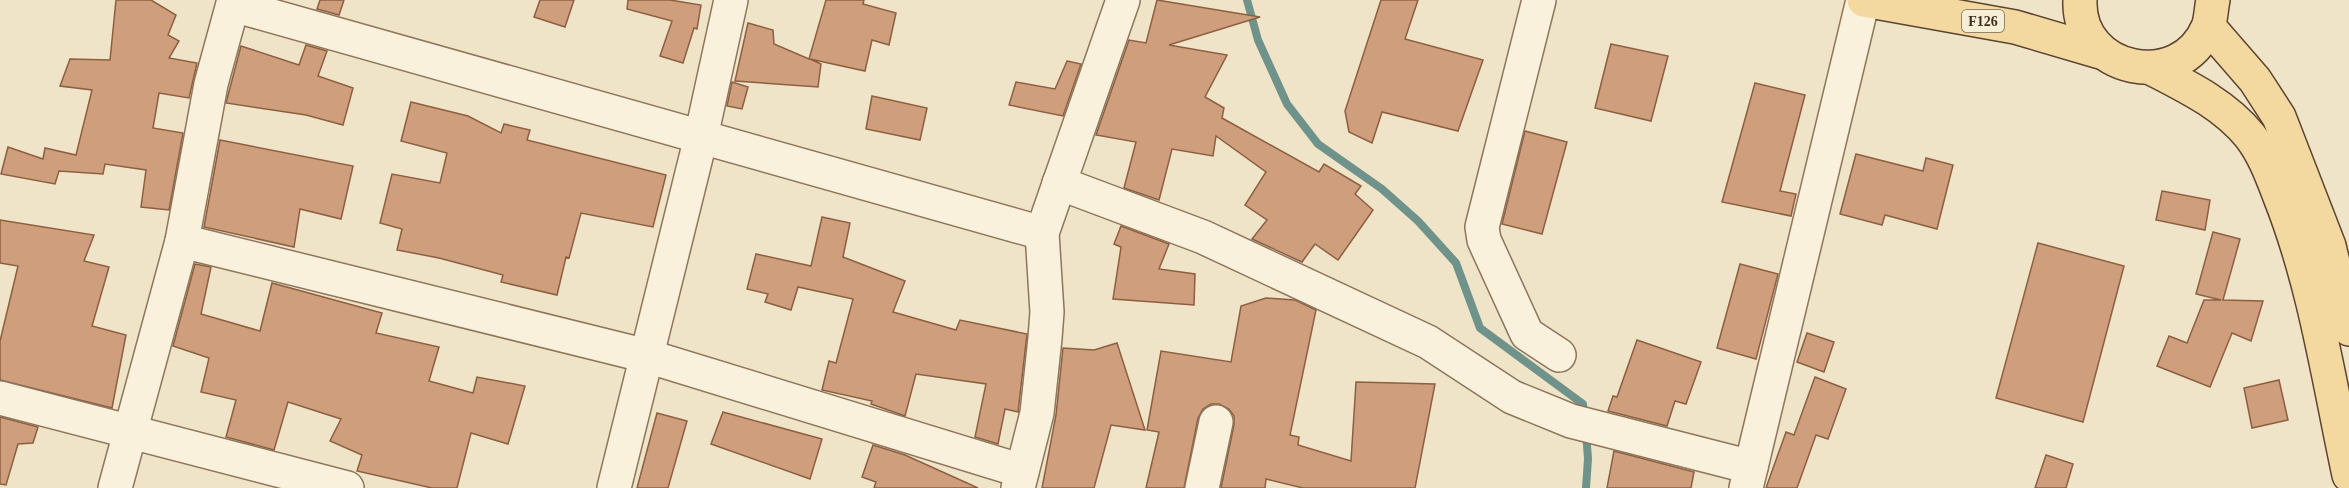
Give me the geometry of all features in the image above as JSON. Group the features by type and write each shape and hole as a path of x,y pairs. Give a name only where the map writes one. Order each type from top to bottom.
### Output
{"main road":[{"name":"F126","path":"1864,0 2015,27 2100,52 2125,66 2153,69 2176,62 2196,47 2211,13"},
{"name":"F126","path":"2080,0 2080,11 2086,33 2100,52"},
{"path":"2211,13 2280,117 2329,246 2349,329"},
{"path":"2153,69 2201,94 2223,110 2250,136 2268,166 2298,243 2349,475"}],"street":[{"path":"614,488 701,137 730,0"},
{"path":"182,241 648,356 1020,480 1036,413 1045,338 1042,232 1123,0"},
{"path":"1539,0 1482,227 1484,240 1527,334 1559,355"},
{"path":"1059,183 1203,237 1428,342 1512,396 1571,421 1608,430 1748,478 1864,0"},
{"path":"115,488 182,241 211,84 234,2 701,137 1042,232"},
{"path":"0,398 347,488"},
{"path":"1202,488 1216,422"}],"building":[{"path":"116,0 151,0 176,15 168,35 179,41 169,58 197,63 189,98 159,93 153,128 183,133 169,210 141,207 146,170 105,164 103,174 59,171 55,184 1,174 8,147 43,159 45,148 76,155 92,90 60,86 70,59 110,60"},
{"path":"320,0 344,0 339,15 317,9"},
{"path":"540,0 574,0 565,27 534,17"},
{"path":"628,0 670,0 701,5 697,29 694,28 683,63 660,56 672,21 627,9"},
{"path":"826,0 864,0 863,4 896,13 889,45 872,40 865,71 810,59 821,64 818,87 735,81 748,23 773,30 774,44 809,59"},
{"path":"1157,0 1260,17 1169,45 1227,55 1205,97 1224,108 1222,118 1319,172 1324,164 1361,186 1355,194 1373,210 1338,260 1315,244 1302,262 1252,239 1267,220 1245,205 1266,172 1216,136 1213,156 1172,149 1159,200 1124,188 1136,142 1096,135 1129,40 1146,43"},
{"path":"1381,0 1418,0 1405,39 1483,60 1458,131 1382,112 1372,143 1349,132 1345,111"},
{"path":"1611,44 1668,56 1651,121 1595,108"},
{"path":"306,45 327,51 318,76 353,88 343,125 306,115 226,103 241,46 299,65"},
{"path":"1067,61 1081,64 1063,116 1009,105 1016,82 1055,89"},
{"path":"732,82 748,87 742,109 727,106"},
{"path":"1755,83 1805,95 1780,191 1796,194 1791,216 1722,202"},
{"path":"872,96 927,108 920,140 866,129"},
{"path":"411,102 468,116 501,133 504,124 530,130 527,140 666,175 653,227 581,213 569,258 566,257 557,295 501,282 503,275 439,258 397,250 402,229 380,223 392,174 440,183 447,153 401,141"},
{"path":"1525,131 1567,142 1542,234 1502,224"},
{"path":"220,140 353,166 341,219 300,209 294,247 204,227"},
{"path":"1856,154 1923,171 1926,158 1953,165 1937,229 1885,215 1882,225 1840,214"},
{"path":"2162,191 2210,200 2205,230 2156,220"},
{"path":"822,217 850,223 843,257 905,281 893,312 956,330 960,320 1027,334 1018,412 1005,409 998,444 975,437 986,384 916,374 905,416 871,404 872,401 822,390 829,361 836,363 853,299 798,287 791,310 765,302 768,294 747,289 756,254 811,266"},
{"path":"0,220 94,235 84,261 109,267 92,326 126,335 112,408 0,380 0,341 18,266 0,263"},
{"path":"1121,226 1169,244 1159,269 1195,274 1194,305 1113,299 1121,247 1114,244"},
{"path":"2213,232 2240,239 2223,300 2263,301 2251,341 2232,333 2210,387 2157,366 2169,336 2187,343 2204,300 2221,300 2196,294"},
{"path":"2038,243 2124,266 2083,422 1996,398"},
{"path":"195,264 211,267 201,314 260,331 272,283 382,313 376,333 439,347 429,381 473,393 477,377 525,386 508,444 471,433 457,488 432,488 357,471 362,455 330,441 341,419 288,402 274,450 226,437 236,400 201,392 209,358 173,346"},
{"path":"1740,264 1778,274 1756,359 1717,348"},
{"path":"1266,298 1295,300 1316,310 1290,435 1299,437 1298,445 1351,461 1356,382 1435,384 1415,488 1303,488 1266,479 1265,488 1221,488 1234,416 1229,409 1219,404 1211,404 1203,409 1198,418 1184,488 1146,488 1159,432 1147,430 1161,351 1231,362 1241,306"},
{"path":"1807,333 1834,342 1824,372 1797,362"},
{"path":"1637,340 1701,362 1686,404 1675,401 1667,426 1608,411 1613,396 1617,397"},
{"path":"1117,343 1145,430 1111,425 1094,488 1042,488 1056,415 1063,348 1094,350"},
{"path":"1815,377 1846,389 1828,439 1816,435 1797,488 1766,488 1786,432 1794,435"},
{"path":"2279,380 2288,420 2252,428 2244,388"},
{"path":"723,412 822,439 810,479 711,444"},
{"path":"657,413 687,421 668,488 637,488"},
{"path":"0,417 38,427 33,443 18,444 6,485 0,484"},
{"path":"873,445 905,455 978,488 874,488 876,482 862,477"},
{"path":"1614,451 1694,472 1691,488 1607,488"},
{"path":"2046,455 2073,464 2066,488 2035,488"}],"waterway":[{"path":"1247,0 1258,40 1287,104 1318,144 1382,189 1418,221 1456,263 1480,328 1583,404 1584,416"},
{"path":"1586,432 1588,459 1586,488"}]}
